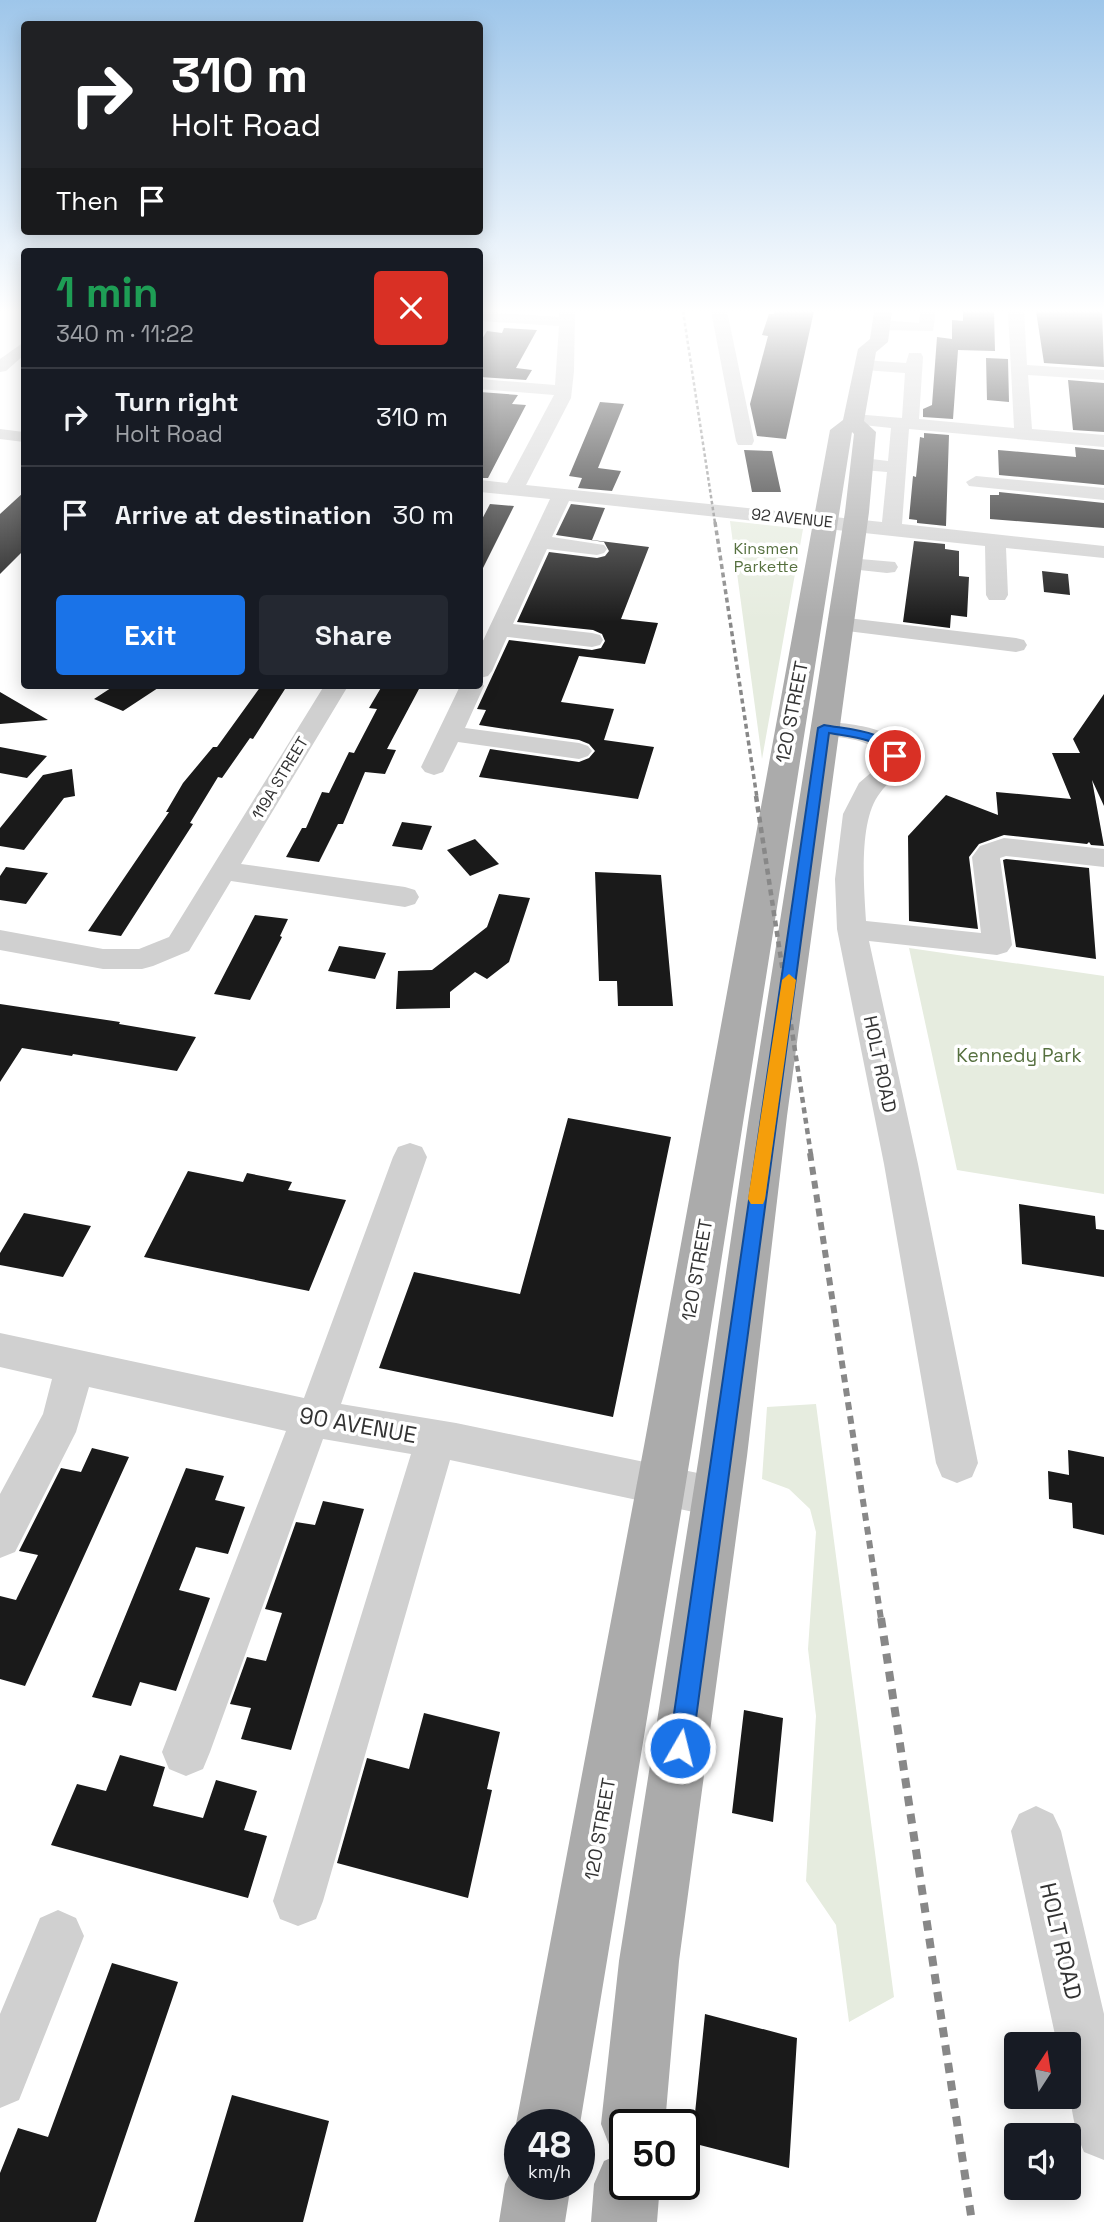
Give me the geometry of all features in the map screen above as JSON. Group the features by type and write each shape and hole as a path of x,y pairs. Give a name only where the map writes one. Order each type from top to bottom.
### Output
{"main road":[{"name":"120 STREET","path":"634,2109 688,1491 734,1052 841,430 854,421 855,415"},
{"name":"120 STREET","path":"551,2109 768,1116 862,469 865,432 854,421"},
{"path":"789,723 824,728"},
{"path":"734,1052 751,1068 751,1088 768,1116"},
{"path":"532,2222 535,2200"},
{"path":"624,2222 626,2200"}],"street":[{"path":"514,489 552,415"},
{"path":"740,415 745,441"},
{"path":"891,529 907,415"},
{"path":"1022,415 1023,434"},
{"path":"854,421 1104,441"},
{"path":"0,435 21,437"},
{"path":"862,469 897,472"},
{"path":"976,482 1104,494"},
{"name":"92 AVENUE","path":"483,485 1104,552"},
{"path":"483,664 562,494"},
{"path":"995,541 997,595"},
{"path":"540,542 597,549"},
{"path":"848,564 887,568"},
{"path":"839,624 1016,645"},
{"path":"499,629 592,640"},
{"name":"119A STREET","path":"0,940 103,959 142,959 180,944 334,689"},
{"path":"434,767 471,689"},
{"name":"HOLT ROAD","path":"824,728 876,738 890,748 895,760 890,771 863,795 856,814 849,879 852,929 901,1164 957,1463"},
{"path":"450,733 579,751"},
{"path":"852,929 996,944 986,857 990,852 1004,847 1104,858"},
{"path":"224,871 405,898"},
{"path":"186,1752 410,1157"},
{"name":"90 AVENUE","path":"0,1350 313,1418 436,1439 688,1491"},
{"path":"0,1537 62,1419 75,1366"},
{"path":"298,1901 436,1439"},
{"name":"HOLT ROAD","path":"1036,1831 1103,2120"},
{"path":"0,2081 58,1936"}],"green space":[{"name":"Kinsmen Parkette","path":"730,521 803,529 762,759"},
{"name":"Kennedy Park","path":"909,948 1104,976 1104,1194 957,1170"},
{"path":"816,1404 894,1997 849,2022 836,1925 806,1881 816,1716 808,1649 816,1532 810,1509 789,1489 762,1479 767,1407"}],"building":[{"path":"483,415 521,415 488,478 483,478"},
{"path":"595,415 620,415 598,468 621,471 612,491 578,488 582,478 569,476"},
{"path":"752,415 791,415 786,439 757,436"},
{"path":"923,415 953,415 953,419 923,417"},
{"path":"1071,415 1104,415 1104,432 1073,430"},
{"path":"924,433 949,435 946,526 917,523 917,520 909,519 913,476 916,477 920,437 924,438"},
{"path":"1075,447 1104,450 1104,485 999,475 998,450 1076,457"},
{"path":"744,450 772,451 781,492 752,492"},
{"path":"999,492 1104,503 1104,528 990,519 990,495 999,495"},
{"path":"21,495 21,553 0,574 0,514"},
{"path":"490,504 514,506 483,568 483,517"},
{"path":"571,504 605,508 592,540 649,547 621,619 658,623 645,664 579,656 561,702 614,709 604,740 654,747 638,799 479,777 490,749 579,762 589,758 595,751 589,744 579,740 479,725 486,710 477,709 509,640 592,650 601,648 605,641 602,634 593,630 517,622 549,552 597,558 605,556 609,551 604,542 556,535"},
{"path":"914,541 945,544 945,549 959,551 959,576 969,577 967,617 951,615 950,628 903,622"},
{"path":"1042,571 1068,574 1070,595 1044,592"},
{"path":"109,689 156,689 123,711 94,699"},
{"path":"259,689 285,689 253,739 250,738 222,778 218,777 190,823 193,824 121,936 88,931 169,812 166,812 183,783 213,747 217,747"},
{"path":"380,689 419,689 387,749 396,750 385,774 365,772 343,824 338,824 319,862 286,857 302,828 306,828 322,792 329,793 349,752 354,753 377,709 369,708"},
{"path":"0,692 48,720 0,724"},
{"path":"1104,694 1104,806 1092,780 1104,846 1091,845 1089,842 1087,844 1004,835 979,844 969,857 978,929 909,921 908,836 946,795 998,815 996,792 1071,799 1052,753 1080,753 1073,739"},
{"path":"0,747 47,756 27,778 0,773"},
{"path":"72,769 75,796 64,798 24,850 0,846 0,828 43,775"},
{"path":"402,822 432,826 422,850 392,846"},
{"path":"475,839 499,864 470,876 447,850"},
{"path":"1003,860 1089,868 1096,959 1016,947"},
{"path":"6,867 48,873 26,904 0,900 0,876"},
{"path":"595,872 661,875 673,1006 618,1006 617,981 599,981"},
{"path":"499,894 530,898 509,962 487,979 475,972 450,992 450,1008 396,1009 398,971 432,970 487,927"},
{"path":"255,915 288,919 280,936 282,937 250,1000 214,994"},
{"path":"339,946 386,953 375,979 328,971"},
{"path":"0,1004 120,1022 119,1024 196,1037 177,1071 22,1048 0,1082"},
{"path":"568,1118 671,1137 613,1417 379,1368 414,1272 520,1294"},
{"path":"188,1171 243,1182 247,1173 292,1182 288,1190 346,1200 309,1291 144,1257"},
{"path":"1019,1204 1095,1216 1096,1229 1104,1230 1104,1277 1022,1264"},
{"path":"24,1213 91,1226 63,1277 0,1265 0,1253"},
{"path":"92,1448 129,1457 25,1686 0,1679 0,1596 16,1600 38,1555 19,1551 61,1468 81,1472"},
{"path":"1068,1450 1104,1457 1104,1535 1073,1528 1072,1503 1049,1499 1048,1471 1069,1475"},
{"path":"186,1468 224,1476 215,1500 245,1507 228,1554 196,1547 179,1590 210,1598 176,1691 140,1682 131,1706 92,1697"},
{"path":"323,1501 364,1509 291,1750 241,1739 251,1708 230,1704 247,1657 266,1661 282,1613 265,1609 296,1522 315,1525"},
{"path":"744,1710 783,1718 773,1822 732,1813"},
{"path":"424,1713 500,1732 487,1789 492,1790 468,1898 337,1863 367,1758 409,1769"},
{"path":"120,1755 165,1767 153,1806 203,1818 216,1780 257,1791 244,1830 267,1836 248,1898 51,1845 77,1784 106,1791"},
{"path":"112,1963 178,1982 96,2222 0,2222 0,2173 18,2128 48,2137"},
{"path":"705,2014 797,2038 789,2168 700,2145 700,2109 695,2109"},
{"path":"232,2095 329,2121 303,2222 194,2222"}],"railway":[{"path":"699,415 715,523"},
{"path":"715,522 757,798"},
{"path":"756,796 811,1155"},
{"path":"810,1153 881,1619"},
{"path":"881,1618 972,2222"}],"slow traffic":[{"path":"757,1199 789,980"}],"route":[{"path":"680,1748 824,728 876,738 886,744 895,756"}]}
